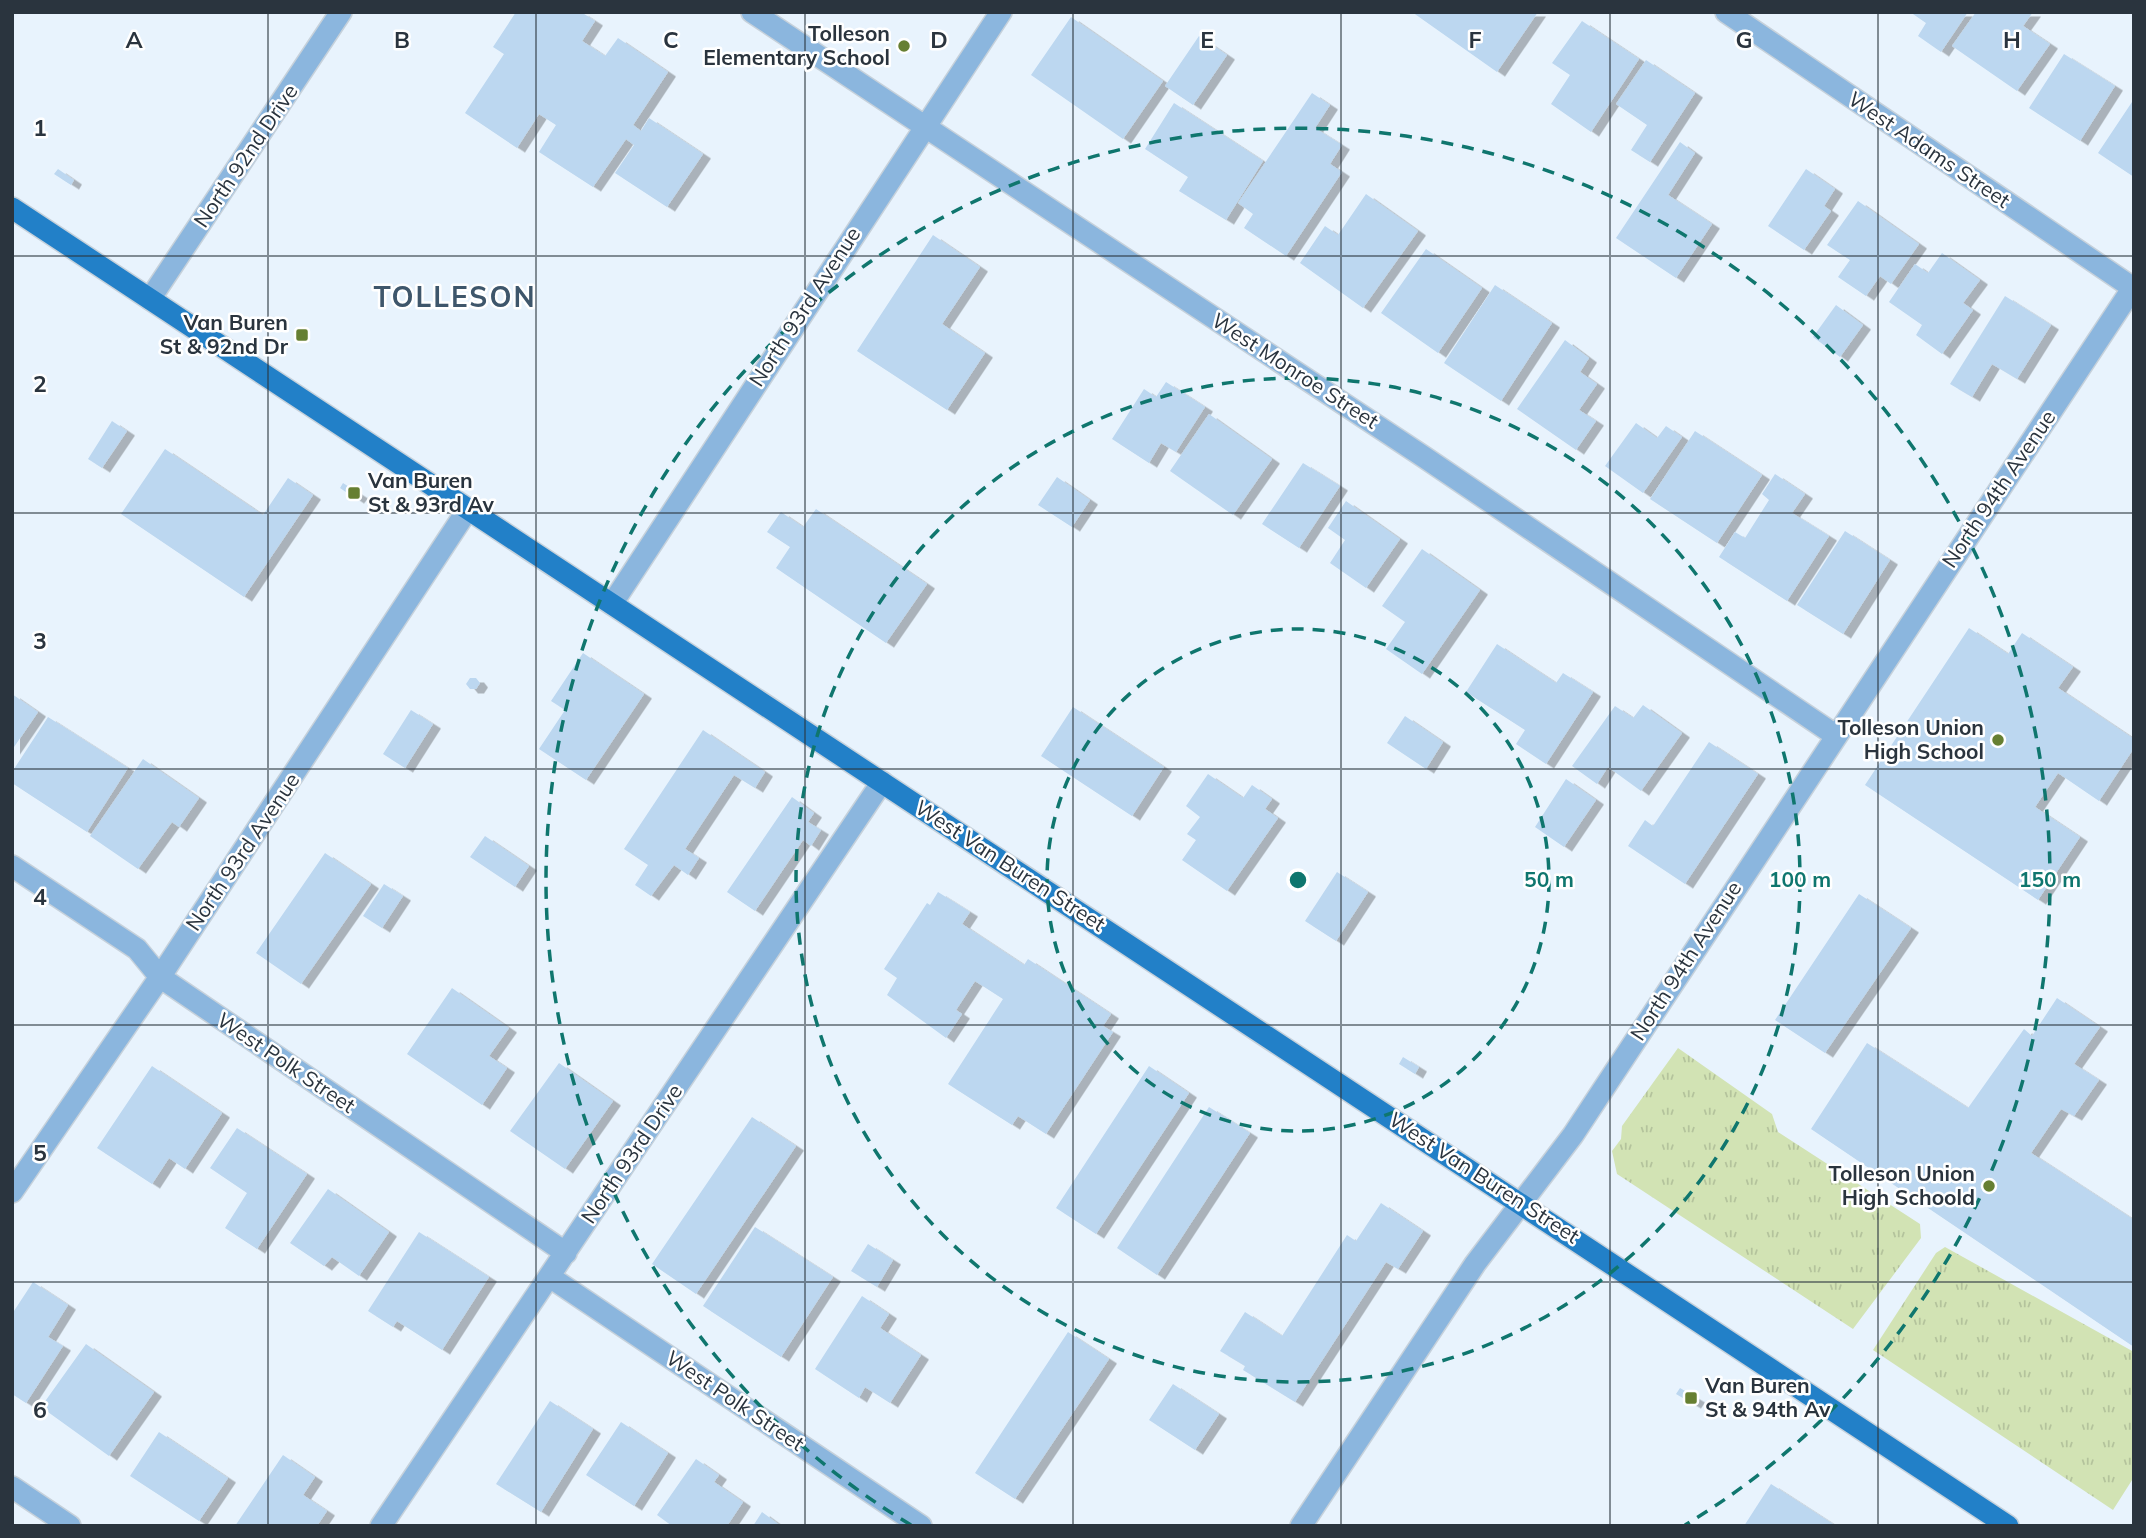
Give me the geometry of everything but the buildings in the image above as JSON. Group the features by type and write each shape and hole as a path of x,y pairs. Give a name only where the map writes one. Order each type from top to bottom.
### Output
{"main road":[{"name":"West Van Buren Street","path":"12,208 2008,1526"}],"street":[{"name":"North 92nd Drive","path":"150,299 341,12"},
{"name":"West Monroe Street","path":"752,12 1424,457 1835,735"},
{"name":"North 93rd Avenue","path":"612,604 1001,12"},
{"name":"West Adams Street","path":"1726,12 2133,287"},
{"name":"North 94th Avenue","path":"1301,1526 1475,1264 1573,1135 2133,287"},
{"name":"North 93rd Avenue","path":"12,1192 160,977 468,509"},
{"name":"North 93rd Drive","path":"381,1526 881,782"},
{"name":"West Polk Street","path":"12,866 138,949 160,977 566,1253"},
{"name":"West Polk Street","path":"550,1277 921,1526"},
{"path":"12,1487 70,1526"}],"green space":[{"path":"1678,1048 1772,1114 1778,1132 1920,1224 1921,1238 1853,1329 1617,1174 1612,1151 1621,1139 1622,1126"},
{"path":"1945,1247 2134,1352 2134,1477 2113,1510 1873,1350 1936,1253"}],"place":[{"name":"Tolleson Elementary School","path":"904,46"},
{"name":"Van Buren St & 92nd Dr","path":"302,335"},
{"name":"Van Buren St & 93rd Av","path":"354,493"},
{"name":"Tolleson Union High School","path":"1998,740"},
{"name":"Tolleson Union High Schoold","path":"1989,1186"},
{"name":"Van Buren St & 94th Av","path":"1691,1398"}],"district":[{"name":"TOLLESON","path":"455,297"}]}
